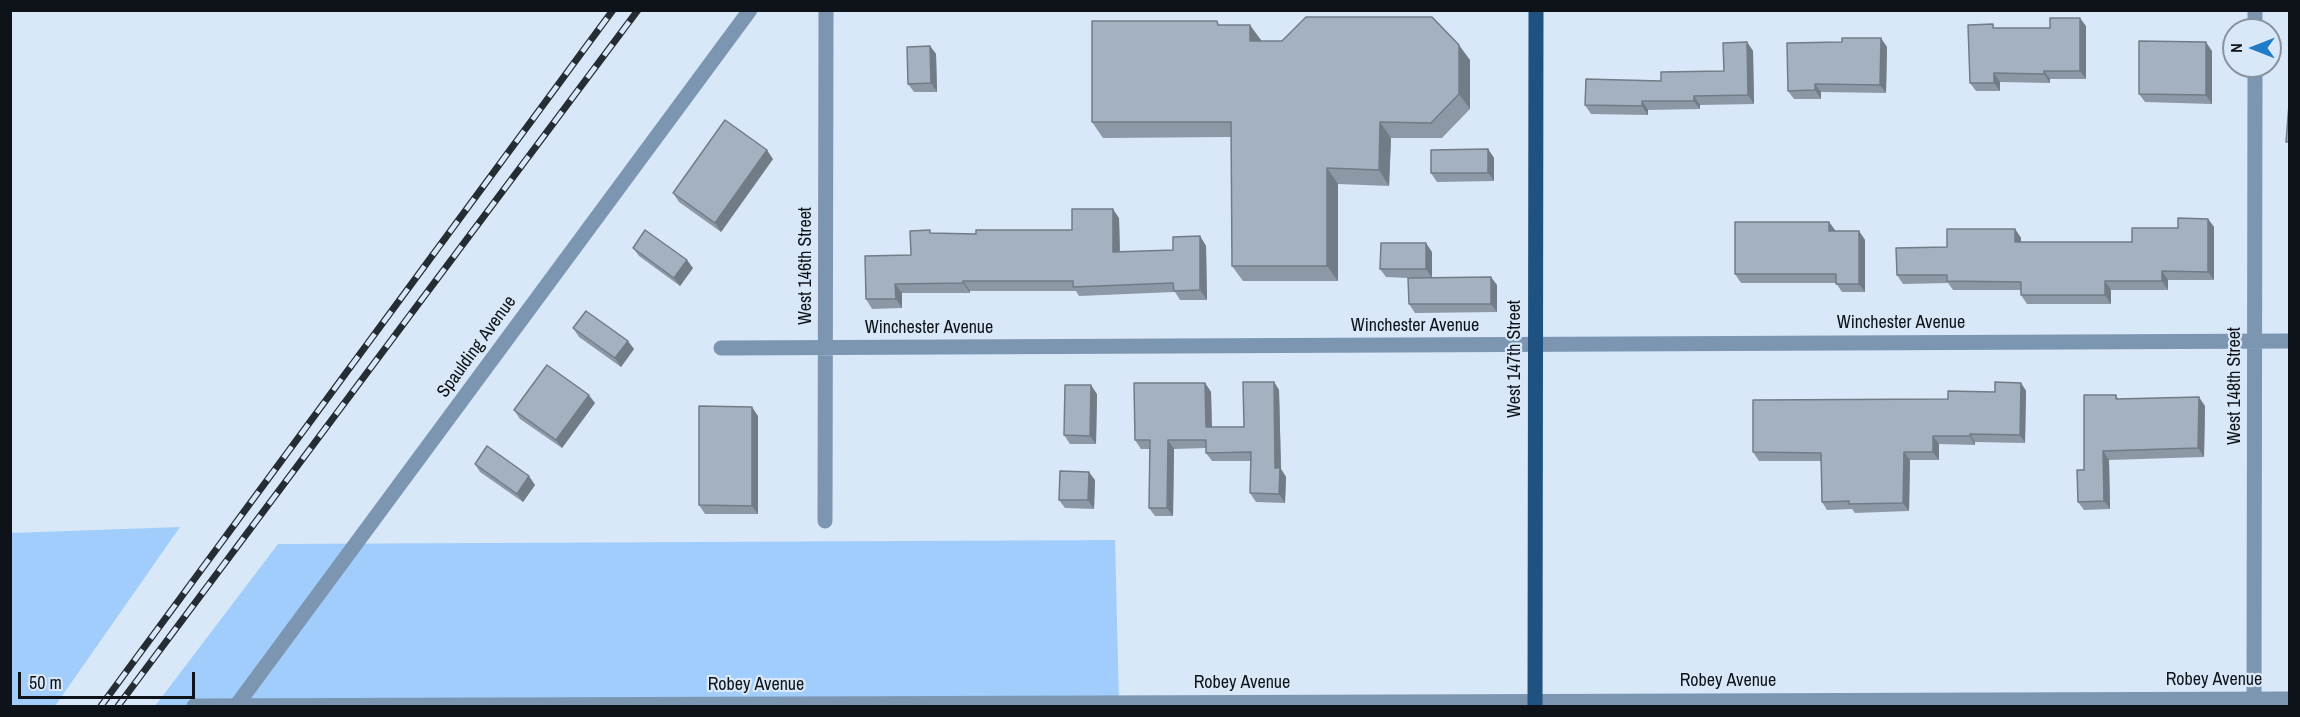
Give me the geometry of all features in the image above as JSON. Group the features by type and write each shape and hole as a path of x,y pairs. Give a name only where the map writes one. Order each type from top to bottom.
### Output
{"main road":[{"name":"West 147th Street","path":"1535,704 1536,10"}],"street":[{"name":"Spaulding Avenue","path":"237,706 750,10"},
{"name":"West 146th Street","path":"825,522 826,10"},
{"name":"West 148th Street","path":"2254,703 2255,78"},
{"name":"Winchester Avenue","path":"721,348 2289,341"},
{"name":"Robey Avenue","path":"194,706 2254,703 2289,699"}],"shaded area":[{"path":"180,527 55,706 11,706 11,533"},
{"path":"1115,540 1119,703 155,706 278,544"}],"building":[{"path":"1306,17 1432,17 1459,45 1459,94 1431,123 1380,122 1379,170 1327,168 1327,266 1232,266 1231,122 1092,122 1092,21 1217,21 1218,25 1250,25 1250,41 1282,41"},
{"path":"2050,18 2080,18 2080,71 2044,71 2044,74 1994,73 1994,83 1970,83 1968,25 1993,24 1993,28 2050,28"},
{"path":"1842,38 1881,38 1880,85 1815,84 1815,90 1788,91 1787,43 1842,42"},
{"path":"2139,41 2206,42 2206,95 2139,94"},
{"path":"1747,42 1748,95 1694,96 1694,101 1642,101 1642,106 1585,105 1586,79 1661,81 1661,72 1724,71 1723,43"},
{"path":"930,46 931,83 908,84 907,47"},
{"path":"2289,104 2289,142 2286,142"},
{"path":"725,120 767,150 715,223 673,193"},
{"path":"1488,149 1488,173 1431,173 1431,150"},
{"path":"1072,209 1113,209 1113,252 1173,250 1173,237 1200,236 1200,290 1174,291 1173,283 1073,287 1073,281 963,281 963,283 895,284 896,299 866,299 865,256 911,255 910,231 930,230 930,233 976,234 976,230 1072,230"},
{"path":"2178,218 2208,219 2208,272 2162,271 2162,281 2105,281 2105,295 2021,295 2021,282 1947,281 1947,275 1897,275 1896,248 1947,247 1947,229 2015,229 2015,242 2132,242 2132,228 2178,228"},
{"path":"1735,222 1829,222 1829,231 1859,231 1859,284 1836,284 1836,274 1735,274"},
{"path":"645,230 687,260 674,278 633,248"},
{"path":"1381,243 1426,243 1426,269 1380,269"},
{"path":"1491,277 1491,304 1409,304 1408,278"},
{"path":"586,311 628,341 615,358 573,328"},
{"path":"547,365 589,395 556,440 514,410"},
{"path":"1243,382 1274,382 1275,468 1280,468 1279,494 1250,493 1251,452 1206,453 1206,440 1168,440 1167,508 1149,508 1150,440 1135,440 1134,383 1205,383 1206,427 1244,427"},
{"path":"1995,382 2021,383 2020,435 1933,436 1933,452 1904,452 1903,503 1822,502 1821,453 1753,452 1753,400 1948,399 1948,391 1995,392"},
{"path":"1065,385 1091,385 1090,436 1064,435"},
{"path":"2084,395 2116,395 2116,399 2199,397 2198,448 2103,451 2104,501 2078,502 2077,470 2084,470"},
{"path":"699,406 752,407 752,506 699,505"},
{"path":"487,446 529,476 517,494 475,464"},
{"path":"1060,471 1089,472 1088,500 1059,500"}],"railway":[{"path":"101,706 613,10"},
{"path":"118,706 638,10"}]}
